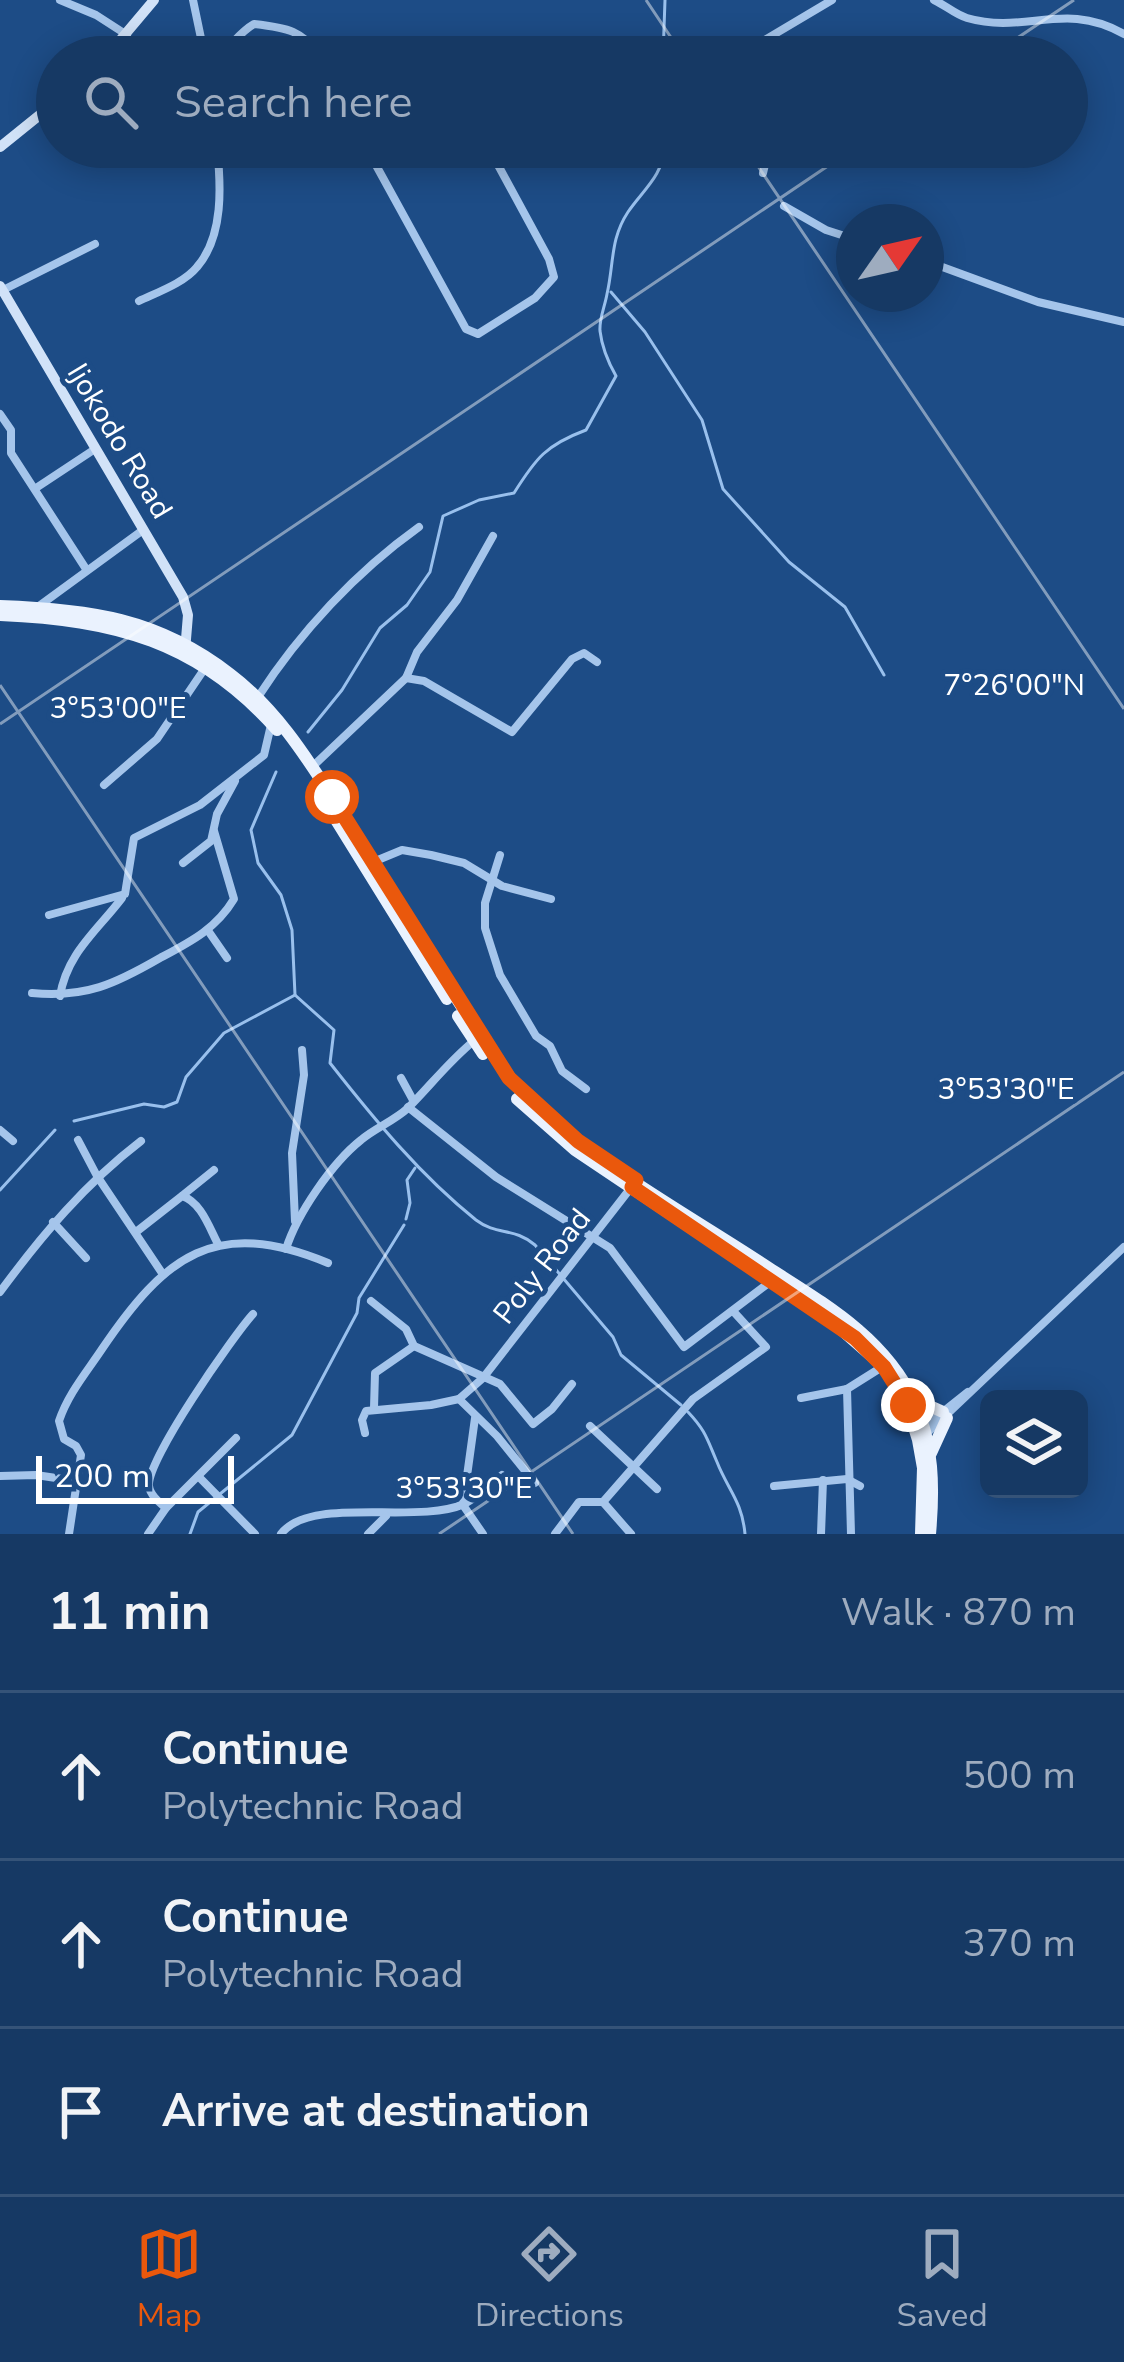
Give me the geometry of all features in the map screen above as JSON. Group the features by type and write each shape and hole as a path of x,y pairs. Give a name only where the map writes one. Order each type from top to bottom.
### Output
{"main road":[{"path":"127,35 154,0"},
{"path":"0,147 36,118"},
{"name":"Ijokodo Road","path":"1,288 183,597 188,624 181,648"},
{"path":"0,610 79,610 124,619 228,671 258,698 312,767 373,862 498,1077 534,1116 575,1150 849,1322 887,1364 914,1400 925,1431 930,1454 930,1534"},
{"path":"0,610 130,631 181,648 234,687 290,746 477,1038"},
{"path":"746,1258 887,1364 908,1405 918,1440 923,1468 921,1534"},
{"path":"914,1400 945,1415 930,1454"}],"street":[{"path":"60,0 127,35"},
{"path":"193,0 201,36"},
{"path":"781,36 815,5 832,0"},
{"path":"934,0 963,17 1001,21 1081,14 1124,34"},
{"path":"238,36 254,24 303,36"},
{"path":"140,301 200,265 218,218 217,168"},
{"path":"377,168 472,333 485,332 554,277 500,168"},
{"path":"763,173 764,168"},
{"path":"784,206 836,233"},
{"path":"1,288 95,244"},
{"path":"944,268 1038,302 1124,322"},
{"path":"0,413 10,430 11,453 86,569"},
{"path":"36,488 96,448"},
{"path":"258,698 309,628 365,571 419,527"},
{"path":"37,608 144,529"},
{"path":"312,767 406,678 417,652 457,600 493,536"},
{"path":"406,678 424,681 512,732 572,659 584,653 597,662"},
{"path":"104,785 158,739 206,667"},
{"path":"60,996 64,973 76,954 125,894 134,838 200,805 264,755 271,724"},
{"path":"183,862 207,846 217,814 238,775"},
{"path":"32,993 60,996 125,980 209,932 233,899 214,831"},
{"path":"373,862 402,850 464,863 490,881 551,899"},
{"path":"500,856 490,881 485,928 500,975 562,1071 586,1089"},
{"path":"49,915 125,894"},
{"path":"209,932 227,958"},
{"path":"286,1249 295,1222 338,1162 411,1104 442,1066 477,1038"},
{"path":"295,1222 291,1180 304,1075 302,1050"},
{"path":"400,1078 411,1104 496,1177 595,1237 619,1258 686,1347 771,1281"},
{"path":"0,1130 14,1141"},
{"path":"78,1140 162,1273"},
{"path":"0,1292 53,1222 97,1176 141,1141"},
{"path":"136,1232 214,1170"},
{"name":"Poly Road","path":"459,1399 483,1378 634,1184"},
{"path":"182,1196 197,1205 218,1244"},
{"path":"53,1222 86,1258"},
{"path":"70,1534 81,1455 59,1430 64,1406 131,1305 162,1273 218,1244 286,1249 328,1264"},
{"path":"925,1431 1124,1247"},
{"path":"371,1301 406,1329 414,1346 500,1384 533,1424 572,1384"},
{"path":"603,1502 693,1399 766,1347 733,1311"},
{"path":"166,1508 151,1492 153,1468 178,1419 254,1314"},
{"path":"374,1408 375,1372 414,1346"},
{"path":"801,1398 847,1389 887,1364"},
{"path":"847,1389 851,1534"},
{"path":"365,1433 363,1415 374,1408 459,1399 497,1436 535,1484"},
{"path":"476,1418 463,1505 483,1534"},
{"path":"590,1426 657,1490"},
{"path":"148,1534 166,1508 236,1438"},
{"path":"281,1534 303,1517 387,1515 463,1505 502,1475"},
{"path":"0,1476 76,1481"},
{"path":"199,1478 255,1534"},
{"path":"774,1486 847,1479 860,1486"},
{"path":"821,1534 823,1480"},
{"path":"555,1534 579,1502 603,1502 631,1534"},
{"path":"368,1534 387,1515"}],"waterway":[{"path":"664,36 665,0"},
{"path":"308,732 342,690 380,628 407,605 430,572 443,516 479,500 514,493 543,454 586,430 616,376 600,326 615,242 622,222 658,168"},
{"path":"611,292 645,332 702,420 723,489 789,562 845,607 884,675"},
{"path":"276,772 251,830 258,863 281,895 292,930 295,995 334,1030 330,1063 455,1203 484,1225 535,1245 613,1337 621,1355 681,1405"},
{"path":"74,1121 144,1104 164,1107 177,1102 186,1077 224,1033 295,995"},
{"path":"0,1190 55,1130"},
{"path":"406,1219 407,1180 415,1168"},
{"path":"190,1534 198,1512 292,1435 357,1313 359,1298 404,1225"},
{"path":"688,1412 706,1436 741,1513 745,1534"}],"route":[{"path":"332,797 454,995 526,1096 580,1143 636,1180 632,1187 855,1338 884,1367 908,1405"}]}
